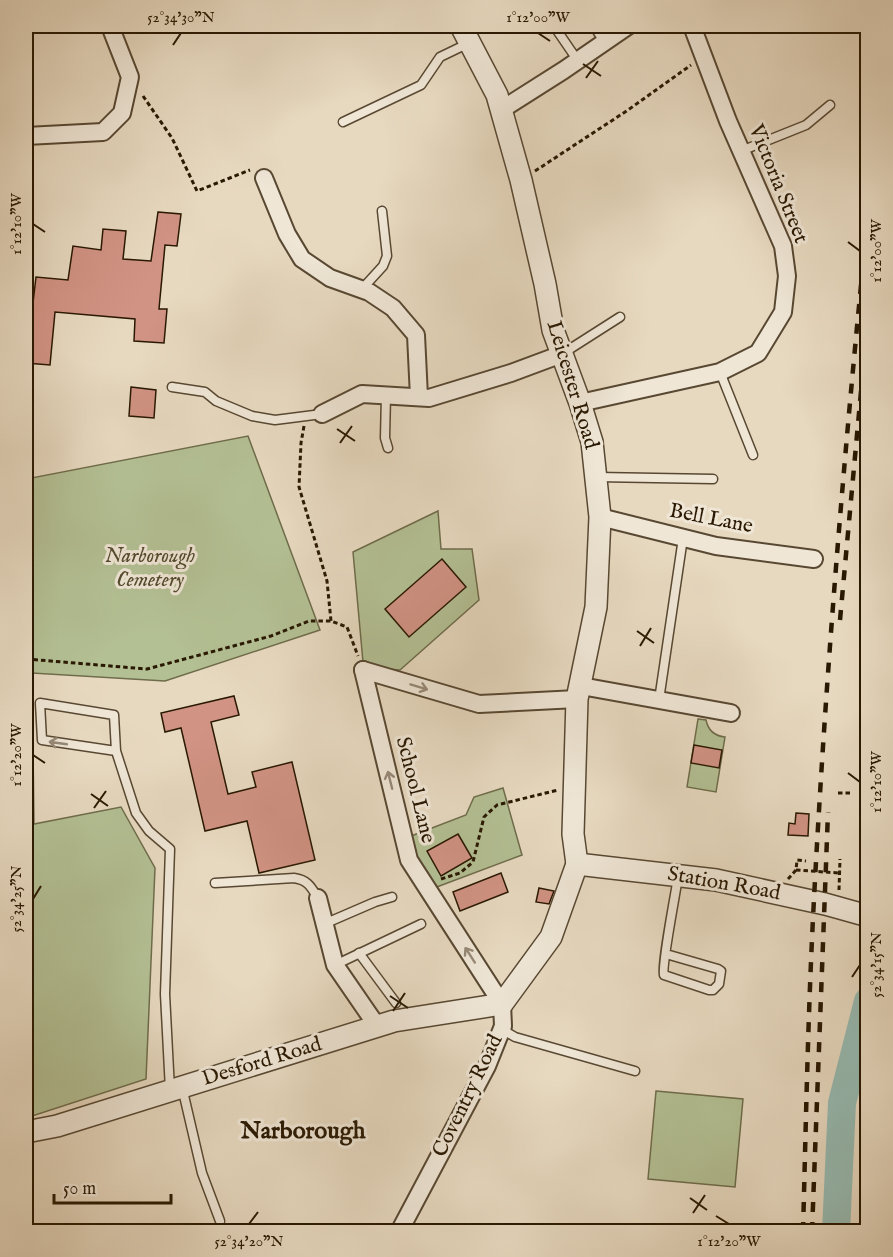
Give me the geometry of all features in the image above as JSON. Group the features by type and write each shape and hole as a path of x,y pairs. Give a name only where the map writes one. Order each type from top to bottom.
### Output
{"street":[{"path":"26,136 103,132 122,113 130,77 110,26"},
{"path":"501,110 628,26"},
{"name":"Victoria Street","path":"580,403 720,372 758,353 783,312 787,276 783,246 741,151 692,26"},
{"name":"Leicester Road","path":"465,34 497,94 521,180 553,330 592,442 597,477 600,518 596,607 579,692 574,787 573,834 578,864"},
{"path":"264,178 287,234 302,259 330,278 362,289 393,308 416,335 419,397"},
{"path":"322,414 362,394 429,398 562,354"},
{"name":"Bell Lane","path":"600,518 716,546 814,559"},
{"path":"363,670 478,704 579,692 659,700 730,713"},
{"name":"School Lane","path":"363,670 409,860 502,1004"},
{"name":"Station Road","path":"578,864 716,880 825,904 867,916"},
{"name":"Coventry Road","path":"399,1232 487,1066 503,1026 502,1004 551,937 578,864"},
{"path":"318,898 335,965 377,1026"},
{"name":"Desford Road","path":"26,1132 57,1126 394,1021 502,1004"}],"lane":[{"path":"554,26 578,61"},
{"path":"594,26 604,42"},
{"path":"343,122 421,85 440,57 465,34"},
{"path":"741,151 806,125 830,105"},
{"path":"362,289 383,266 387,256 382,211"},
{"path":"562,354 620,317"},
{"path":"720,372 753,455"},
{"path":"172,387 205,392 216,401 252,416 263,418 275,420 322,414"},
{"path":"386,394 385,438 388,448"},
{"path":"597,477 713,479"},
{"path":"659,700 684,538"},
{"path":"116,751 42,740 40,703 114,715 116,751 136,813 149,831 170,849 165,994 176,1088 202,1173 220,1221"},
{"path":"666,954 718,969 721,971 717,988 709,990 667,977 662,971 678,875"},
{"path":"215,883 294,878 310,885 318,898"},
{"path":"324,924 392,897"},
{"path":"335,965 421,924"},
{"path":"359,953 396,1003"},
{"path":"503,1026 515,1037 635,1071"}],"path":[{"path":"521,180 628,110 703,56"},
{"path":"130,77 172,138 197,191 253,169 264,178"},
{"path":"322,414 304,423 299,487 327,581 331,621"},
{"path":"26,659 147,669 271,636 309,621 331,621 347,627 363,670"},
{"path":"424,884 460,873 473,862 484,817 497,805 574,787"},
{"path":"838,793 850,793"},
{"path":"838,890 840,859"},
{"path":"806,861 797,860 796,870 839,873"}],"green space":[{"name":"Narborough Cemetery","path":"248,436 320,630 165,681 32,673 34,824 121,807 155,868 146,1079 26,1118 26,479"},
{"path":"438,511 441,549 472,549 479,600 400,670 373,668 363,662 353,552"},
{"path":"698,719 706,720 713,732 725,737 716,792 687,787"},
{"path":"503,788 522,855 434,888 406,838 466,815 474,797"},
{"path":"656,1091 743,1099 735,1187 648,1179"}],"building":[{"path":"158,212 181,214 177,246 165,245 159,309 167,309 164,343 134,341 135,319 55,312 50,365 26,363 36,277 68,280 73,246 101,250 103,229 126,231 123,259 151,261"},
{"path":"131,387 156,390 154,418 129,416"},
{"path":"442,559 466,587 409,637 385,609"},
{"path":"234,696 239,715 211,722 228,794 256,787 252,772 292,762 315,860 259,873 247,821 205,831 181,728 165,732 161,713"},
{"path":"694,745 722,750 719,768 691,763"},
{"path":"796,813 809,814 808,836 788,835 789,823 795,824"},
{"path":"458,834 472,858 441,876 427,851"},
{"path":"501,873 508,892 460,911 453,892"},
{"path":"539,888 554,891 549,904 536,902"}],"waterway":[{"path":"836,1232 842,1103 868,1001"}],"railway":[{"path":"803,1232 810,982 824,727 844,471 868,215"},
{"path":"840,620 868,315"},
{"path":"812,1232 828,812"}],"district":[{"name":"Narborough","path":"303,1131"}]}
